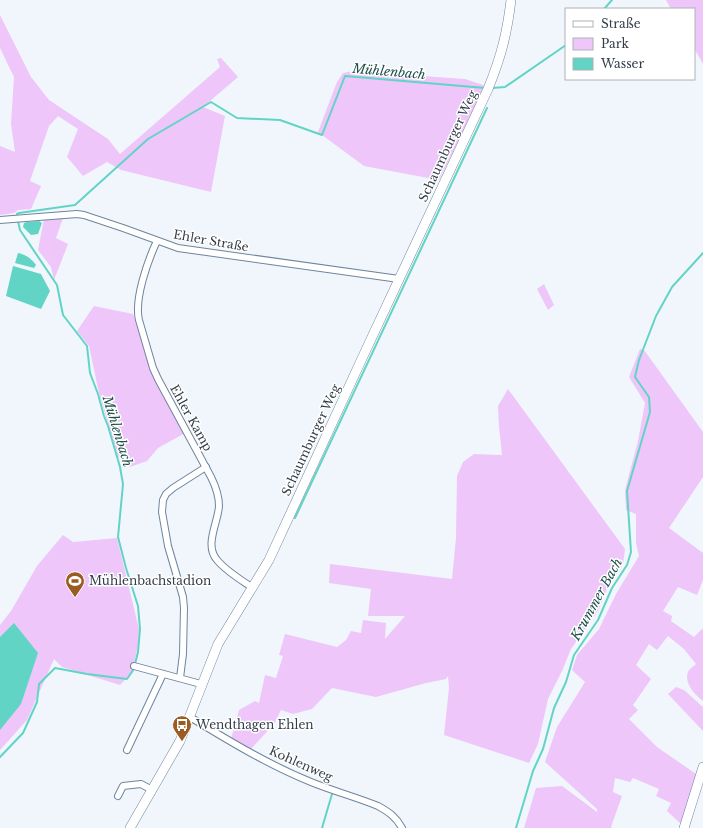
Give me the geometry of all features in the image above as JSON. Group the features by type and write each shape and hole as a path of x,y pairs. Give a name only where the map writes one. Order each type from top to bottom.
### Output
{"street":[{"name":"Schaumburger Weg","path":"130,828 180,740 218,644 269,560 489,88 502,55 512,0"},
{"name":"Ehler Straße","path":"0,220 77,214 84,215 184,249 399,279"},
{"name":"Ehler Kamp","path":"157,241 152,252 140,293 137,312 153,368 217,491 219,509 212,543 212,552 222,565 253,588"},
{"path":"180,678 183,654 183,597 168,546 162,512 163,500 166,494 173,488 206,468"},
{"path":"134,666 201,684"},
{"path":"127,750 163,674"},
{"name":"Kohlenweg","path":"190,717 249,753 312,782 388,811 396,818 402,828"},
{"path":"684,828 703,767"},
{"path":"118,796 123,786 141,784 152,790"}],"green space":[{"path":"666,0 703,0 703,64 695,50 695,8 670,8"},
{"path":"0,15 31,77 49,100 108,139 120,154 220,67 217,59 221,58 238,77 203,107 225,116 211,192 121,170 107,162 83,176 67,157 78,129 58,116 49,126 30,181 41,186 31,209 18,210 14,213 0,215 0,146 15,152 11,124 14,77 0,48"},
{"path":"353,71 465,79 483,85 484,89 439,180 364,166 318,132 337,82 343,73"},
{"path":"63,218 56,238 68,244 54,280 51,267 38,250 44,219"},
{"path":"544,284 554,305 548,310 537,289"},
{"path":"94,306 133,314 150,367 185,433 158,448 147,461 130,467 118,457 99,393 89,346 77,331"},
{"path":"640,349 644,350 703,432 703,477 669,528 703,553 703,580 697,595 678,587 663,611 672,616 671,621 694,637 703,628 703,701 690,688 687,679 689,670 696,664 684,649 668,636 657,650 649,644 636,665 651,679 633,705 638,710 629,719 657,747 696,774 681,824 667,811 671,803 656,796 659,789 633,778 630,782 615,778 613,792 622,796 611,827 612,828 524,828 536,788 562,786 597,812 597,809 545,762 557,727 585,682 572,670 577,655 599,629 616,594 639,556 636,543 636,514 626,510 625,490 638,441 645,403 629,377"},
{"path":"508,389 625,549 623,564 608,587 598,611 571,649 548,699 538,744 529,763 444,735 449,688 448,676 446,679 376,697 332,688 312,709 293,714 281,710 274,724 251,749 231,739 239,710 255,701 259,703 265,675 276,678 283,656 279,655 285,634 337,647 346,640 351,631 361,633 363,620 386,623 385,639 405,616 368,616 371,589 329,583 330,564 452,579 456,538 457,476 463,462 474,454 502,455 498,406"},
{"name":"Mühlenbachstadion","path":"63,535 73,542 117,538 139,629 138,646 132,672 120,685 62,667 54,659 27,720 0,750 0,625 11,611 37,566"},
{"path":"676,687 684,690 703,707 703,731 668,694"}],"water":[{"path":"39,221 42,223 38,234 31,235 23,227 24,223"},
{"path":"18,253 32,260 36,265 34,268 15,263"},
{"path":"13,266 41,274 50,291 41,309 6,296"},
{"path":"14,623 38,653 21,704 0,730 0,637"}],"waterway":[{"name":"Mühlenbach","path":"605,8 612,0"},
{"name":"Mühlenbach","path":"492,88 505,87 565,46"},
{"name":"Mühlenbach","path":"17,214 75,205 148,139 211,102 237,118 280,120 322,135 345,76 485,88"},
{"path":"295,518 487,108"},
{"name":"Mühlenbach","path":"18,221 20,230 57,285 63,315 87,346 90,373 98,394 120,467 123,484 118,537 138,606 140,629 138,652 135,664"},
{"name":"Krummer Bach","path":"516,828 533,771 543,749 554,708 566,682 574,655 598,620 612,588 627,565 631,552 627,491 650,412 649,397 635,377 639,360 656,316 672,287 703,253"},
{"name":"Mühlenbach","path":"0,757 23,733 37,702 39,684 55,668 127,679 134,669"},
{"path":"322,828 332,794"}],"place":[{"name":"Mühlenbachstadion","path":"75,598"},
{"name":"Wendthagen Ehlen","path":"182,742"}]}
